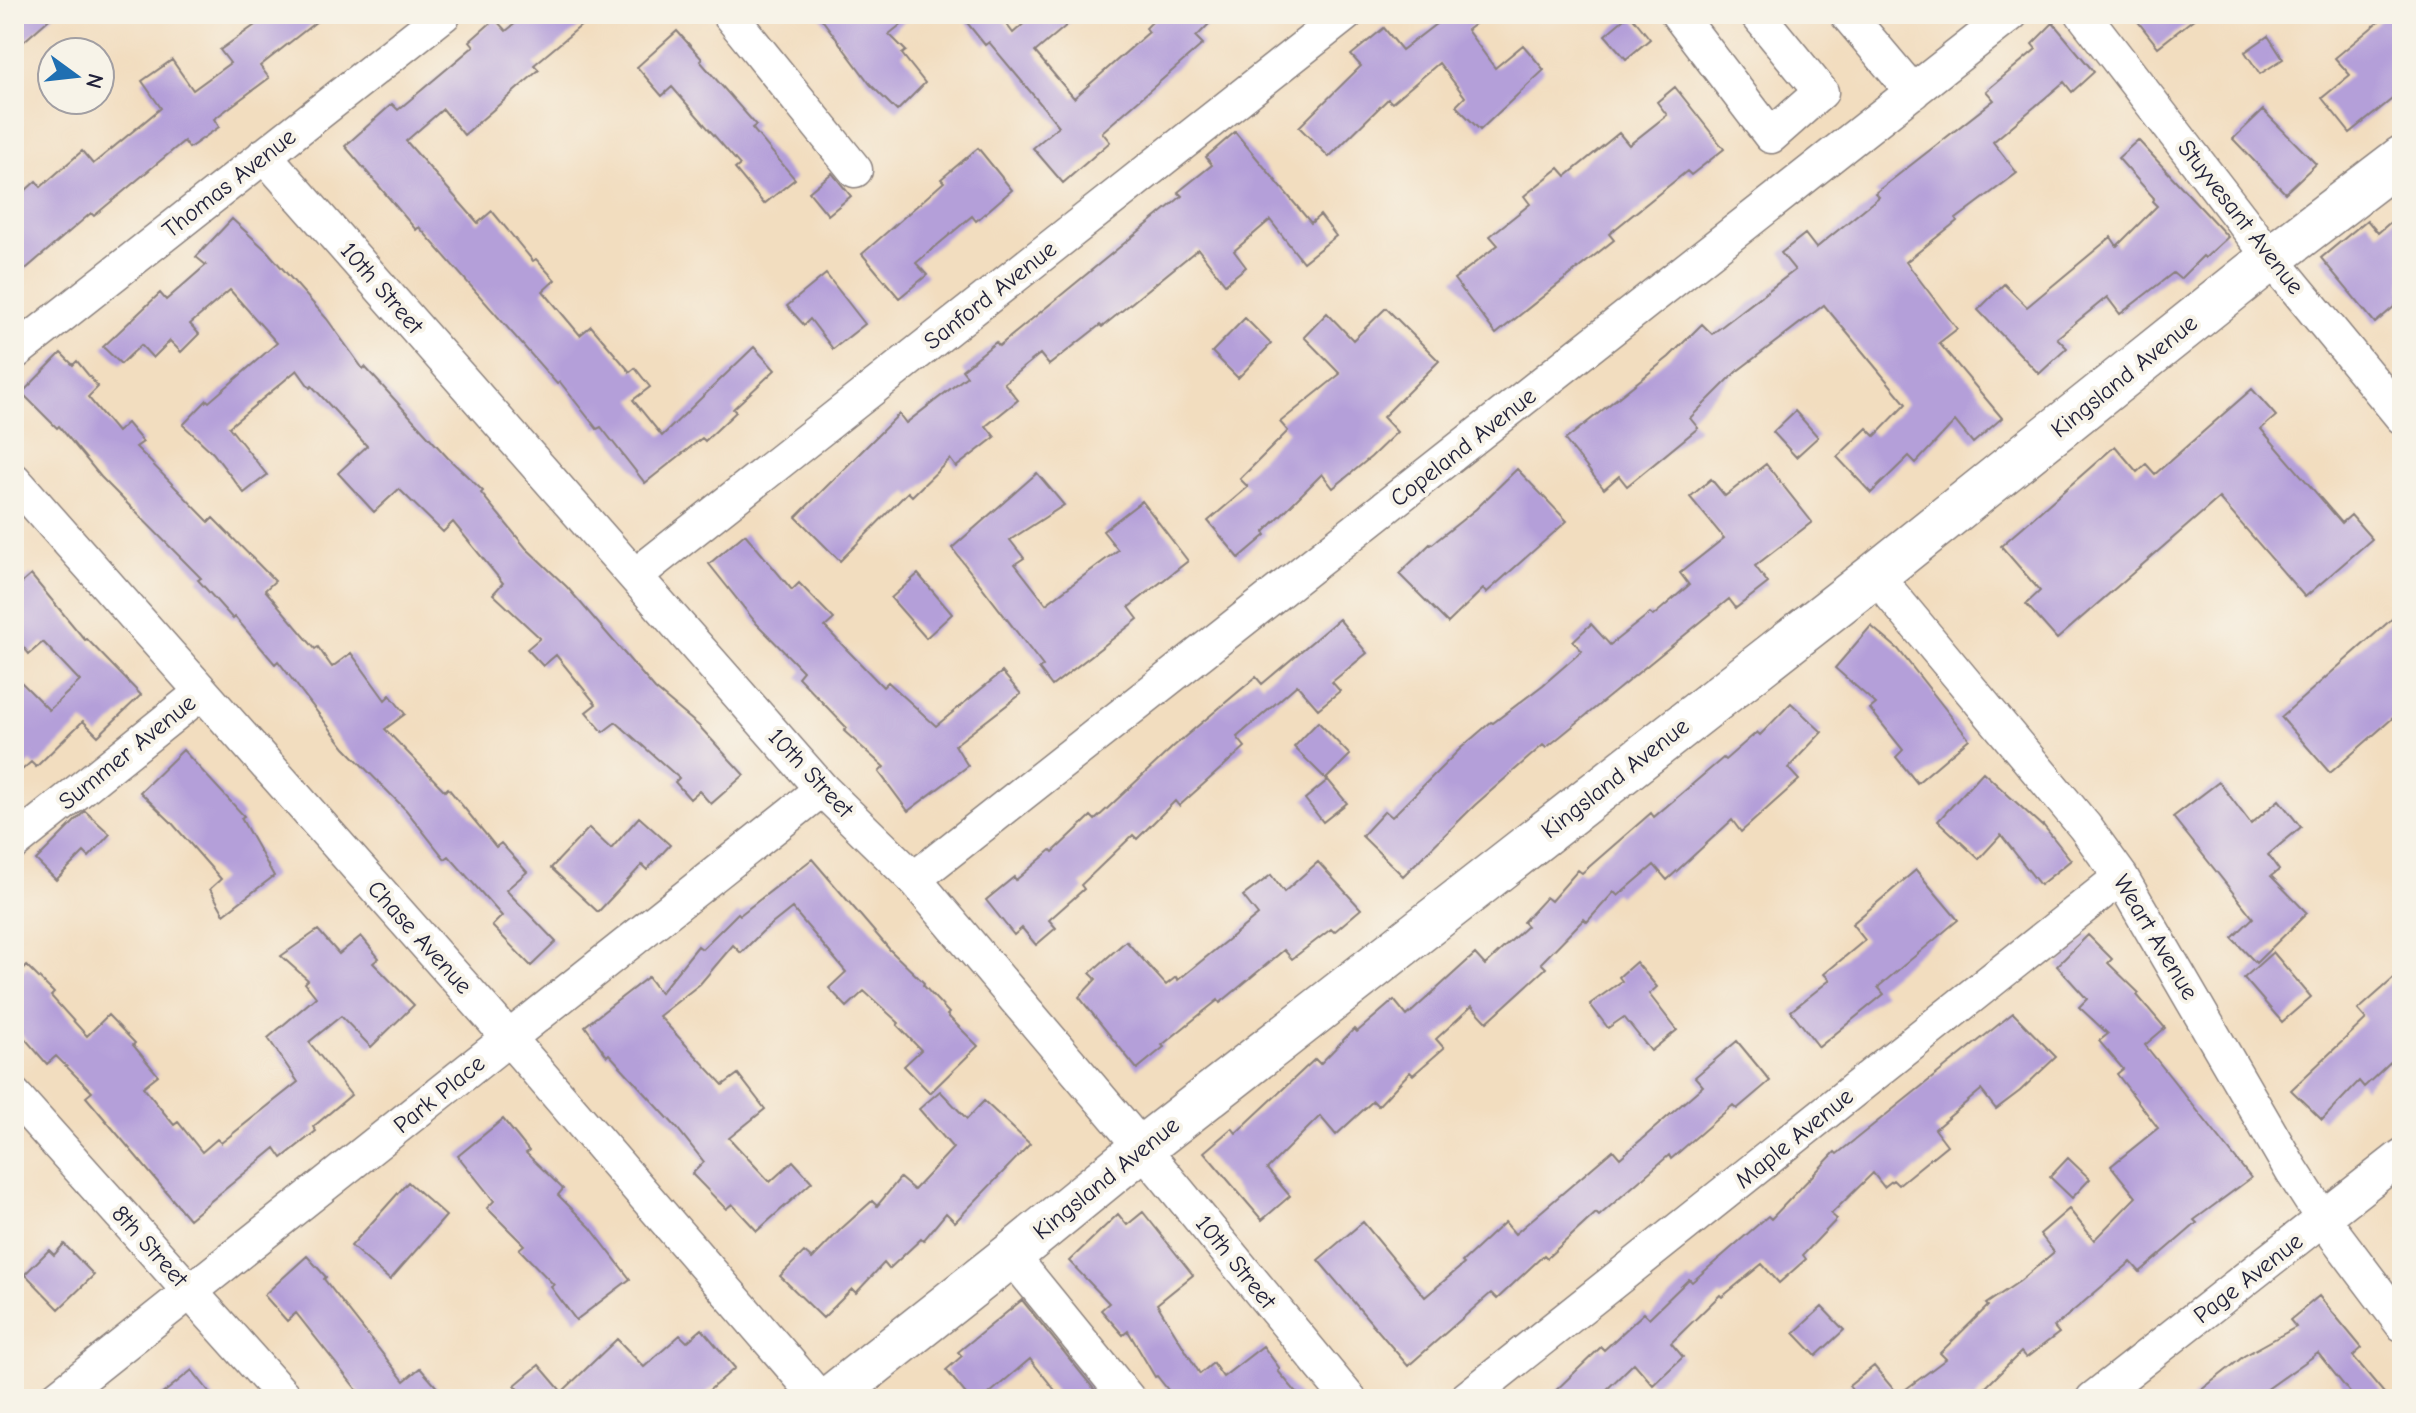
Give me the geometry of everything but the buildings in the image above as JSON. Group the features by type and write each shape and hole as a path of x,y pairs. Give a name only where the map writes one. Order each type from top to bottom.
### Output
{"main road":[{"name":"Kingsland Avenue","path":"829,1399 1142,1148 2402,158"}],"street":[{"name":"Thomas Avenue","path":"14,353 444,14"},
{"path":"729,14 855,170"},
{"name":"Sanford Avenue","path":"635,576 1346,14"},
{"path":"1678,14 1771,136 1810,102"},
{"path":"1757,14 1810,102 1836,154"},
{"path":"1847,14 1913,92"},
{"name":"Copeland Avenue","path":"914,879 2011,14"},
{"name":"Stuyvesant Avenue","path":"2083,14 2271,258 2402,417"},
{"name":"10th Street","path":"264,155 822,789 914,879 1349,1399"},
{"name":"Chase Avenue","path":"14,480 509,1039 820,1399"},
{"name":"Weart Avenue","path":"1875,575 2085,827 2121,877 2292,1171 2323,1219 2402,1324"},
{"name":"Summer Avenue","path":"14,843 202,692"},
{"name":"Park Place","path":"55,1399 822,789"},
{"name":"Maple Avenue","path":"1466,1399 2121,877"},
{"name":"8th Street","path":"14,1095 286,1399"},
{"name":"Page Avenue","path":"2093,1399 2402,1156"},
{"path":"1011,1255 1128,1399"}]}
